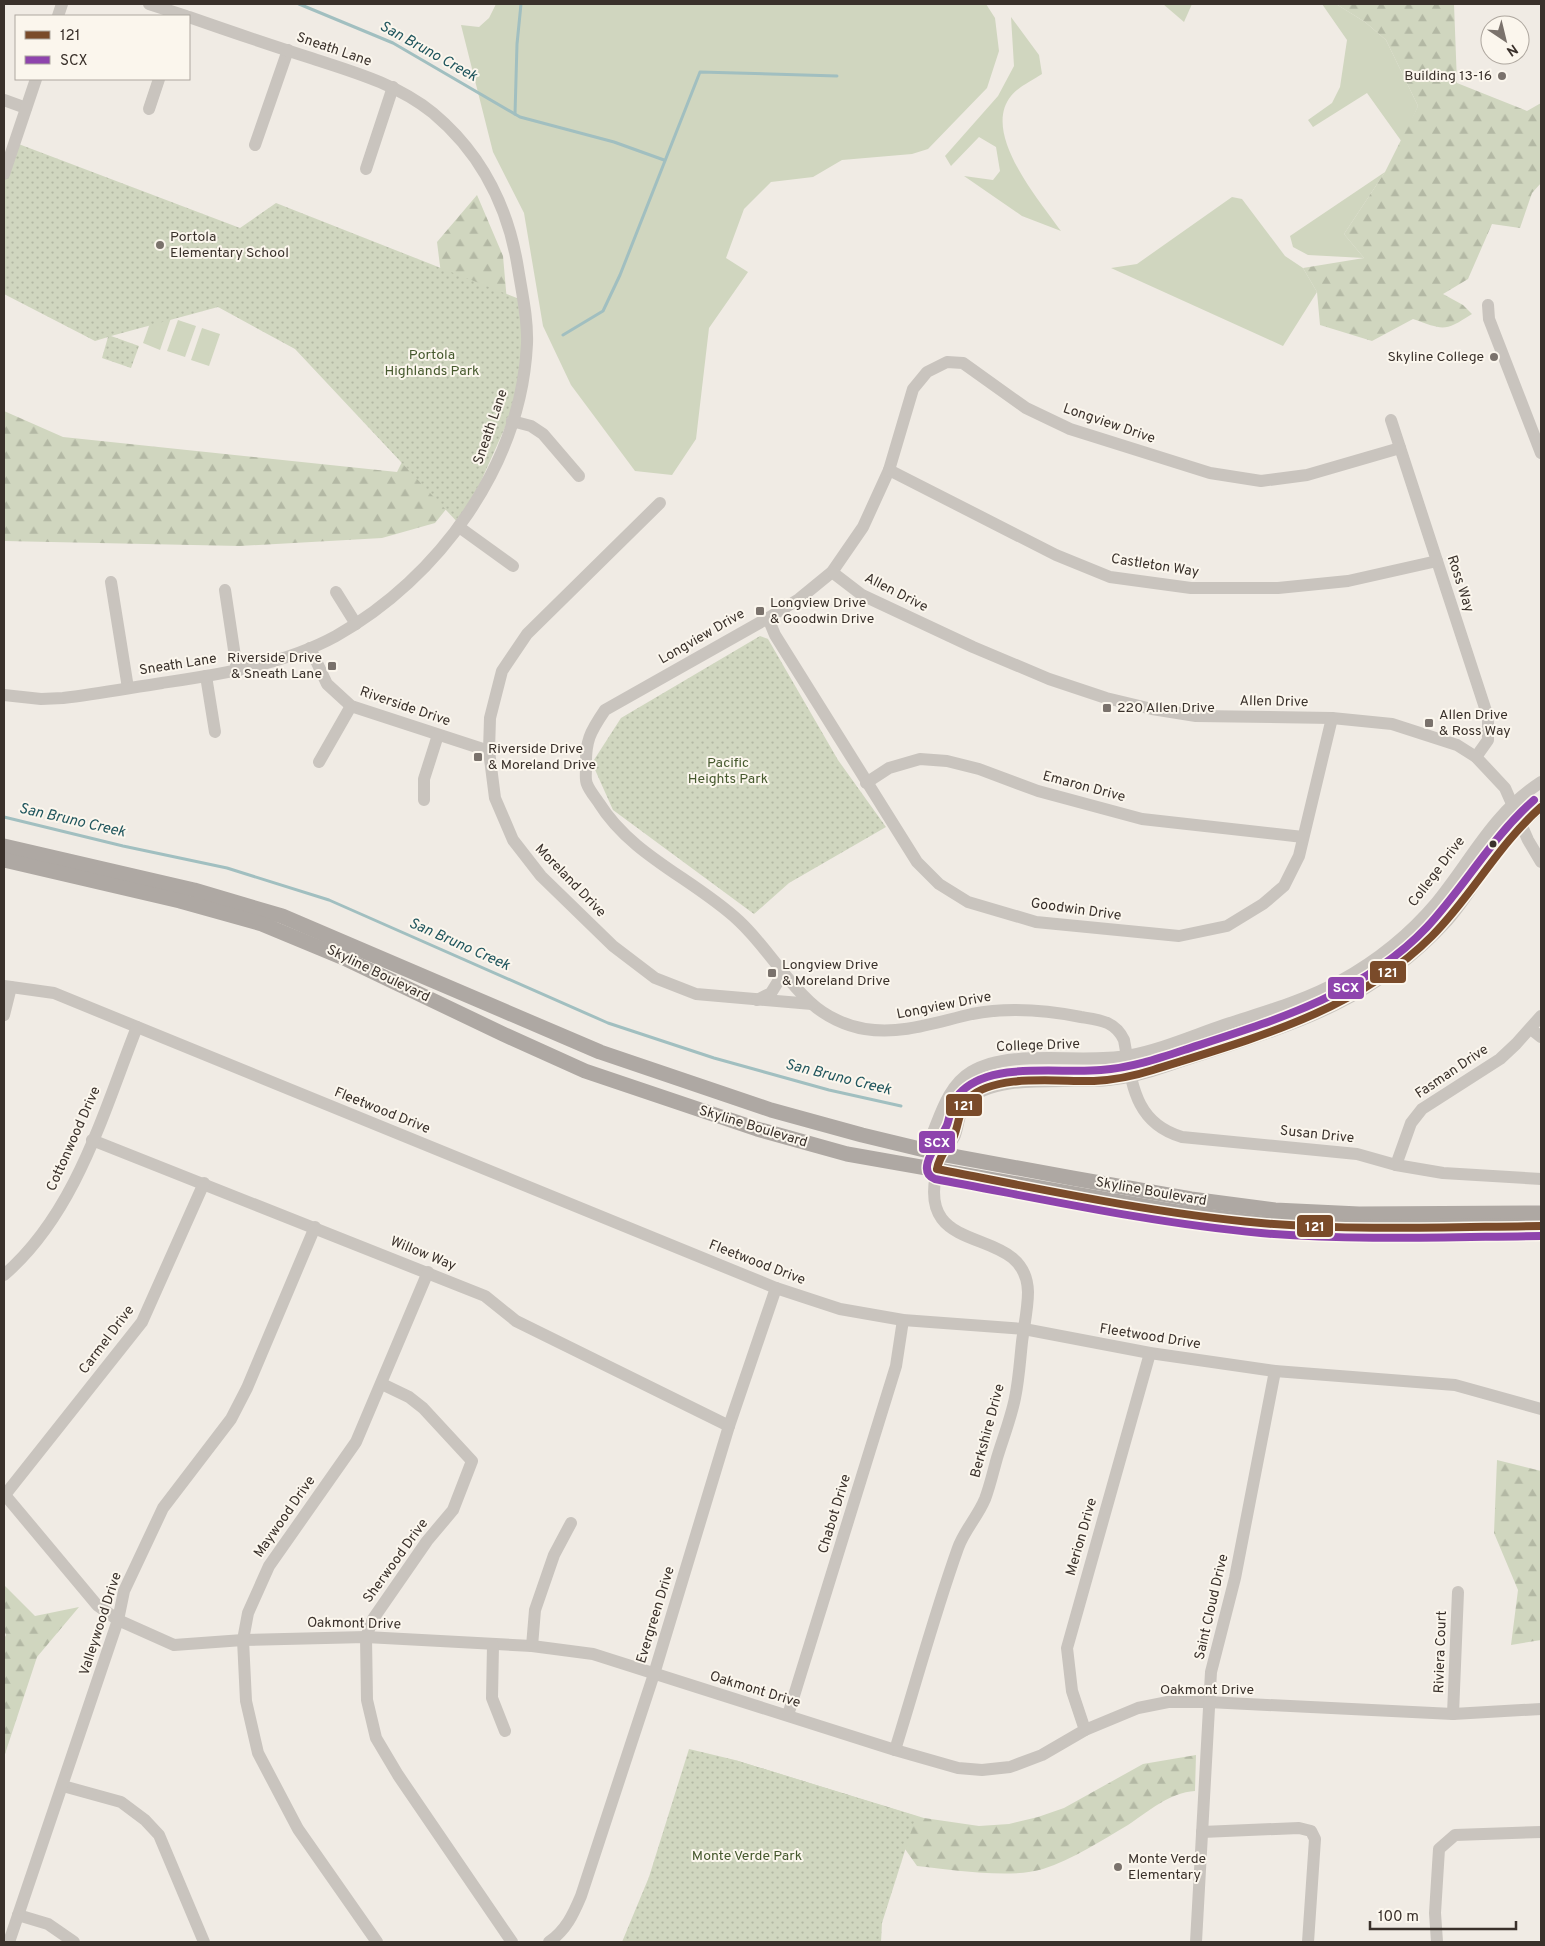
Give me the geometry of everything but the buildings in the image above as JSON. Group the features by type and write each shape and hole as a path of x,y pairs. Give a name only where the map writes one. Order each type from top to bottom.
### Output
{"main road":[{"name":"Skyline Boulevard","path":"4,846 194,890 282,916 527,1023 645,1069 819,1124 941,1154 1182,1197 1275,1210 1359,1214 1541,1213"},
{"name":"Skyline Boulevard","path":"4,860 180,901 255,922 307,941 548,1055 631,1088 804,1143 847,1154 1177,1212 1261,1223 1345,1227 1541,1226"}],"street":[{"name":"Sneath Lane","path":"149,4 181,15"},
{"name":"Sneath Lane","path":"4,695 41,699 63,698 238,670 286,658 356,624 404,589 444,547 460,527 489,478 512,421 524,368 527,343 515,249 506,218 491,183 465,144 431,112 393,87 190,18"},
{"path":"255,145 288,50"},
{"path":"4,174 36,80"},
{"path":"149,109 159,80"},
{"path":"366,169 393,87"},
{"path":"4,100 26,108"},
{"path":"1488,305 1489,319 1541,453"},
{"name":"Longview Drive","path":"1130,1066 1120,1031 1112,1024 1064,1014 999,1010 909,1030 884,1031 844,1023 812,1004 762,944 738,920 629,840 609,819 587,784 586,748 591,731 605,710 768,618 799,599 832,572 863,527 889,470 913,389 927,372 947,362 964,363 1026,408 1070,430 1210,473 1261,481 1308,475 1400,448"},
{"name":"Ross Way","path":"1391,420 1488,717 1488,740 1476,757"},
{"path":"512,421 531,426 543,434 579,476"},
{"name":"Castleton Way","path":"889,470 1056,554 1110,576 1191,588 1278,588 1348,581 1437,561"},
{"name":"Moreland Drive","path":"660,503 527,634 514,650 502,671 494,693 490,718 489,751 495,798 513,840 541,876 612,946 655,978 696,994 812,1004"},
{"path":"460,527 513,566"},
{"name":"Allen Drive","path":"832,572 862,595 973,647 1049,679 1106,698 1152,709 1196,716 1332,718 1392,724 1457,745 1476,757 1496,775 1513,802 1521,824 1541,862"},
{"path":"111,582 128,688"},
{"path":"225,590 238,670"},
{"path":"336,592 356,624"},
{"name":"Goodwin Drive","path":"768,618 775,635 866,783 896,825 917,862 940,884 968,902 1036,922 1179,936 1227,926 1263,904 1284,886 1298,856 1332,718"},
{"name":"Riverside Drive","path":"310,648 327,684 337,696 352,706 489,751"},
{"path":"206,676 215,732"},
{"path":"319,762 352,706"},
{"path":"424,800 424,779 438,735"},
{"name":"Emaron Drive","path":"866,783 889,768 920,759 947,761 979,769 1038,791 1142,819 1303,837"},
{"name":"College Drive","path":"1541,782 1513,802 1484,836 1452,882 1417,924 1360,970 1291,1003 1130,1066 1093,1081 1018,1083 989,1086 969,1099 961,1110 954,1138 941,1154 932,1135 947,1099 957,1084 969,1072 996,1062 1088,1059 1130,1066 1296,1023 1332,1008 1371,986 1411,956 1449,918 1496,853 1521,824 1541,807"},
{"path":"757,1000 771,994 784,972"},
{"path":"4,1014 7,987"},
{"name":"Fleetwood Drive","path":"7,987 54,993 776,1288 840,1309 903,1320 1024,1329 1150,1353 1275,1371 1455,1385 1541,1409"},
{"name":"Fasman Drive","path":"1396,1165 1411,1123 1422,1109 1500,1059 1531,1029 1541,1016"},
{"name":"Cottonwood Drive","path":"4,1275 19,1262 52,1219 72,1188 137,1028"},
{"path":"1531,1029 1541,1038"},
{"name":"Susan Drive","path":"1130,1066 1138,1100 1144,1114 1166,1132 1182,1137 1357,1154 1396,1165 1469,1176 1541,1178"},
{"name":"Willow Way","path":"92,1140 315,1227 484,1296 516,1321 729,1426"},
{"name":"Berkshire Drive","path":"894,1750 959,1544 985,1500 1015,1397 1028,1292 1025,1275 1010,1255 1000,1249 955,1232 937,1212 934,1199 937,1169 941,1154"},
{"name":"Carmel Drive","path":"4,1496 142,1322 204,1183"},
{"name":"Valleywood Drive","path":"9,1942 118,1620 124,1591 163,1508 231,1419 243,1396 315,1227"},
{"name":"Maywood Drive","path":"377,1942 298,1829 258,1753 246,1701 243,1640 248,1612 269,1566 356,1442 428,1272"},
{"name":"Evergreen Drive","path":"549,1942 572,1919 578,1904 654,1674 729,1426 776,1288"},
{"name":"Chabot Drive","path":"788,1715 896,1366 903,1320"},
{"name":"Merion Drive","path":"1085,1730 1072,1691 1067,1648 1150,1353"},
{"name":"Saint Cloud Drive","path":"1196,1942 1208,1702 1212,1672 1235,1578 1275,1371"},
{"name":"Sherwood Drive","path":"382,1384 408,1397 423,1408 472,1461 467,1479 453,1510 427,1541 373,1619 366,1637 367,1700 376,1738 398,1775 512,1942"},
{"name":"Oakmont Drive","path":"4,1496 97,1605 118,1620 174,1645 243,1640 366,1637 532,1646 593,1654 894,1750 958,1768 982,1770 1010,1766 1042,1755 1085,1730 1138,1708 1168,1702 1208,1702 1453,1714 1541,1709"},
{"path":"532,1646 534,1610 554,1555 571,1523"},
{"name":"Riviera Court","path":"1453,1714 1458,1592"},
{"path":"494,1645 492,1698 505,1731"},
{"path":"63,1786 121,1802 145,1820 159,1835 204,1942"},
{"path":"1202,1832 1299,1828 1311,1831 1315,1839 1308,1942"},
{"path":"1437,1942 1435,1913 1439,1848 1455,1836 1541,1832"},
{"path":"18,1915 48,1924 74,1942"}],"green space":[{"path":"496,4 986,4 995,18 999,51 987,88 928,149 912,154 842,160 813,177 771,182 744,209 726,258 748,272 709,328 696,439 672,475 635,471 571,385 543,326 524,213 493,152 461,25 479,27 489,18"},
{"path":"1163,4 1192,4 1184,22"},
{"path":"1322,4 1336,4 1365,22 1386,40 1418,106 1402,142 1367,93 1313,127 1308,120 1332,103 1340,87 1347,40"},
{"path":"1336,4 1454,4 1457,83 1527,111 1541,103 1541,183 1532,193 1520,228 1492,224 1468,279 1443,294 1463,305 1472,314 1455,324 1438,327 1413,319 1372,341 1320,325 1317,292 1303,268 1364,258 1344,234 1385,172 1418,106 1386,40 1365,22"},
{"path":"1011,17 1039,55 1042,74 1011,96 1004,111 1003,128 1016,166 1061,231 1022,216 964,176 993,180 1000,171 996,147 979,137 951,166 945,156 998,96 1014,66"},
{"name":"Portola Highlands Park","path":"16,143 240,228 276,203 527,302 519,396 461,526 295,349 218,307 111,336 139,346 131,368 102,358 108,337 95,341 4,294 4,179"},
{"path":"1385,172 1344,234 1364,258 1308,255 1293,247 1290,236"},
{"path":"477,195 503,256 512,359 468,482 435,523 382,538 240,546 4,541 4,411 63,437 397,472 452,362 437,242"},
{"path":"1232,197 1242,199 1285,256 1303,268 1317,292 1283,346 1111,268 1137,264"},
{"path":"154,312 171,318 160,350 143,343"},
{"path":"178,320 196,326 185,357 167,351"},
{"path":"202,328 220,334 209,366 191,360"},
{"name":"Pacific Heights Park","path":"760,636 768,639 838,760 886,827 789,883 754,914 613,810 592,763 621,718"},
{"path":"1497,1460 1541,1471 1541,1640 1511,1645 1518,1590 1494,1533"},
{"path":"4,1585 35,1616 79,1607 37,1657 4,1757 4,1639 6,1635 4,1630"},
{"name":"Monte Verde Park","path":"689,1749 735,1760 916,1816 882,1923 881,1942 622,1942 649,1877"},
{"path":"1196,1755 1195,1791 1186,1792 1168,1799 1097,1843 1054,1865 1030,1872 998,1874 917,1866 905,1849 735,1760 924,1818 979,1826 1009,1824 1038,1817 1064,1808 1143,1764"}],"waterway":[{"name":"San Bruno Creek","path":"299,4 393,43 520,117 614,142 664,160"},
{"name":"San Bruno Creek","path":"515,114 517,44 521,4"},
{"name":"San Bruno Creek","path":"563,335 603,311 620,275 700,72 837,76"},
{"name":"San Bruno Creek","path":"4,817 123,846 227,868 329,900 608,1023 714,1058 829,1090 901,1106"}],"transit line":[{"name":"SCX","path":"1534,800 1505,830 1427,927 1402,951 1374,971 1314,1004 1282,1017 1143,1063 1101,1070 1009,1072 976,1082 962,1091 956,1098 946,1128 932,1152 927,1168 929,1175 935,1179 1097,1210 1220,1229 1331,1237 1541,1236"},
{"name":"121","path":"1541,807 1511,838 1460,904 1432,936 1402,962 1370,985 1336,1004 1265,1034 1146,1072 1094,1081 1028,1080 995,1085 981,1090 969,1098 963,1106 954,1136 942,1155 937,1169 1139,1207 1261,1223 1366,1228 1541,1226"}],"place":[{"name":"Building 13-16","path":"1502,76"},
{"name":"Portola Elementary School","path":"160,245"},
{"name":"Skyline College","path":"1494,357"},
{"name":"Longview Drive & Goodwin Drive","path":"760,611"},
{"name":"Riverside Drive & Sneath Lane","path":"332,666"},
{"name":"220 Allen Drive","path":"1107,708"},
{"name":"Allen Drive & Ross Way","path":"1429,723"},
{"name":"Riverside Drive & Moreland Drive","path":"478,757"},
{"name":"Longview Drive & Moreland Drive","path":"772,973"},
{"name":"Monte Verde Elementary","path":"1118,1867"}]}
